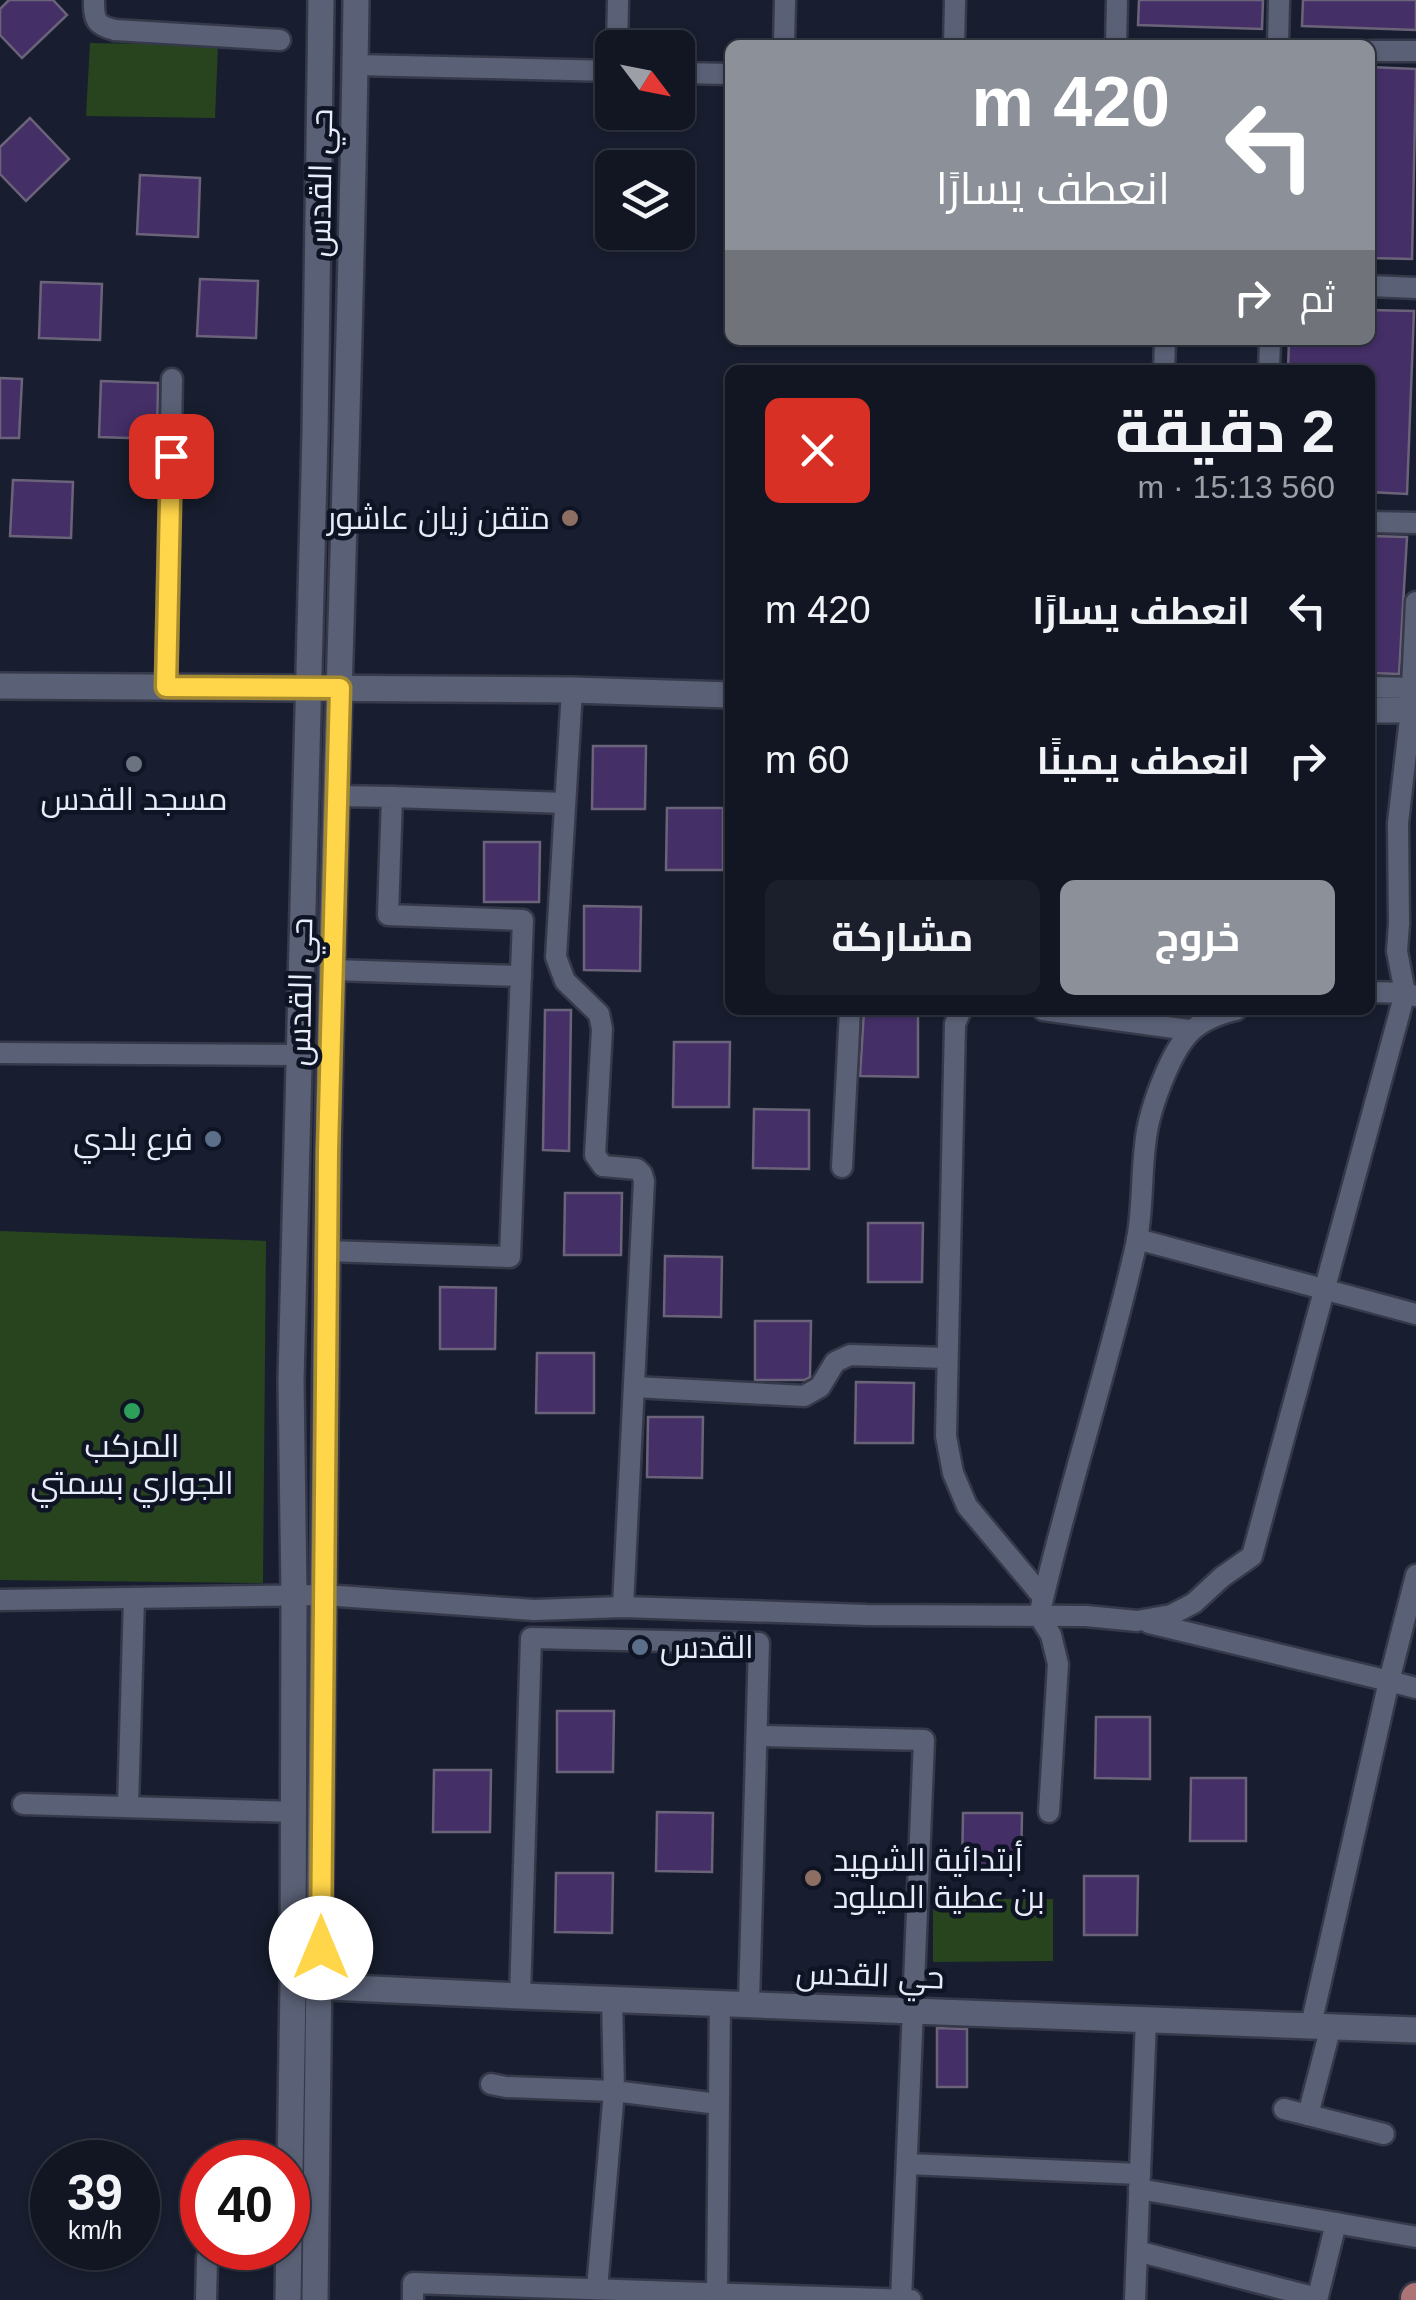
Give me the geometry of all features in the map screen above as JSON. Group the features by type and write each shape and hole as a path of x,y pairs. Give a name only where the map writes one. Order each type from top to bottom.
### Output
{"street":[{"path":"94,0 97,22 115,30 280,40"},
{"path":"288,2300 294,1812 291,1380 322,0"},
{"name":"حي القدس","path":"314,2300 321,1986 327,1251 356,0"},
{"path":"617,30 618,0"},
{"path":"784,40 785,0"},
{"path":"954,40 956,0"},
{"path":"1116,40 1117,0"},
{"path":"1278,40 1279,0"},
{"path":"1375,50 1416,51"},
{"path":"355,64 595,71"},
{"path":"695,73 725,74"},
{"path":"1375,286 1416,288"},
{"path":"316,367 349,368"},
{"path":"166,687 172,379"},
{"path":"1375,522 1416,523"},
{"path":"1137,1621 1171,1615 1194,1603 1252,1556 1324,1290 1411,995 1397,952 1414,699 1416,602"},
{"path":"0,686 725,695"},
{"path":"1375,688 1414,699"},
{"path":"572,690 556,956 565,982 599,1014 602,1029 597,1161 603,1166 637,1169 644,1181 622,1608"},
{"path":"1375,709 1414,699"},
{"path":"337,796 566,803"},
{"path":"327,1251 510,1257 523,920 388,915 392,797"},
{"path":"333,970 521,976"},
{"path":"1375,992 1411,995"},
{"path":"842,1168 850,1015"},
{"path":"960,1015 955,1024 946,1436 966,1506 1041,1606 1051,1635 1058,1664 1048,1812"},
{"path":"1079,1015 1189,1030"},
{"path":"1041,1606 1137,1239 1145,1140 1154,1101 1189,1030 1217,1015"},
{"path":"0,1053 299,1054"},
{"path":"1137,1239 1416,1314"},
{"path":"634,1387 804,1396 820,1387 836,1362 850,1354 946,1358"},
{"path":"1308,2115 1321,2026 1389,1681 1416,1575"},
{"path":"0,1600 324,1595 534,1610 622,1608 867,1615 1041,1606 1137,1621 1416,1688"},
{"path":"128,1807 134,1598"},
{"path":"520,1996 534,1610"},
{"path":"531,1638 760,1644 749,2003"},
{"path":"757,1736 924,1740 901,2300"},
{"path":"23,1804 294,1812"},
{"name":"حي القدس","path":"293,1985 1416,2030"},
{"path":"597,2289 614,2092 612,1998"},
{"path":"718,2297 720,2002"},
{"path":"1135,2300 1146,2019"},
{"path":"491,2084 718,2104"},
{"path":"1284,2108 1384,2134"},
{"path":"907,2164 1139,2181 1416,2238"},
{"path":"1136,2251 1317,2299 1336,2223"},
{"path":"206,2300 207,2270"},
{"path":"413,2300 413,2282 718,2297 910,2300"}],"green space":[{"path":"90,43 218,45 215,118 86,116"},
{"name":"المركب الجواري بسمتي","path":"0,1231 266,1241 263,1583 0,1580"},
{"path":"933,1899 1053,1899 1053,1961 933,1962"}],"building":[{"path":"9,0 53,0 67,15 22,58 0,35 0,9"},
{"path":"1139,0 1263,0 1262,29 1138,25"},
{"path":"1303,0 1416,0 1416,30 1302,26"},
{"path":"1375,67 1416,69 1412,259 1375,258"},
{"path":"30,118 69,159 26,201 0,174 0,147"},
{"path":"140,175 200,178 198,237 137,234"},
{"path":"200,279 258,281 256,338 197,336"},
{"path":"41,282 102,284 100,340 39,338"},
{"path":"1375,310 1414,311 1407,494 1375,492 1375,365 1288,365 1289,345 1375,345"},
{"path":"0,378 22,379 19,438 0,438"},
{"path":"101,381 158,383 157,439 99,437"},
{"path":"13,480 73,482 71,538 10,536"},
{"path":"1375,536 1407,537 1399,674 1375,673"},
{"path":"593,746 646,746 645,809 592,809"},
{"path":"667,808 723,808 723,870 666,870"},
{"path":"484,842 540,842 539,902 484,902"},
{"path":"584,906 641,907 640,971 584,970"},
{"path":"545,1010 571,1010 569,1151 543,1150"},
{"path":"864,1015 918,1015 918,1077 860,1076"},
{"path":"674,1042 730,1042 729,1107 673,1107"},
{"path":"754,1109 809,1110 809,1169 753,1168"},
{"path":"565,1193 622,1193 621,1255 564,1255"},
{"path":"868,1223 923,1223 922,1282 868,1282"},
{"path":"665,1256 722,1257 721,1317 664,1316"},
{"path":"440,1287 496,1288 495,1349 440,1349"},
{"path":"755,1321 811,1321 810,1377 755,1380"},
{"path":"537,1353 594,1353 594,1413 536,1413"},
{"path":"856,1382 914,1383 913,1443 855,1443"},
{"path":"648,1417 703,1417 702,1478 647,1477"},
{"path":"557,1711 614,1711 613,1772 557,1772"},
{"path":"1096,1717 1150,1717 1150,1779 1095,1778"},
{"path":"434,1770 491,1770 490,1832 433,1832"},
{"path":"1191,1778 1246,1778 1246,1841 1190,1841"},
{"path":"657,1812 713,1813 712,1872 656,1871"},
{"path":"963,1813 1022,1813 1021,1873 962,1872"},
{"path":"556,1873 613,1873 612,1933 555,1932"},
{"path":"1084,1876 1138,1876 1137,1935 1084,1935"},
{"path":"937,2028 967,2029 967,2087 937,2087"}],"place":[{"name":"متقن زيان عاشور","path":"570,518"},
{"name":"مسجد القدس","path":"134,764"},
{"name":"فرع بلدي","path":"213,1139"},
{"name":"المركب الجواري بسمتي","path":"132,1411"},
{"name":"القدس","path":"640,1647"},
{"name":"أبتدائية الشهيد بن عطية الميلود","path":"813,1878"}],"route":[{"path":"171,456 166,687 340,688 328,1152 321,1948"}]}
